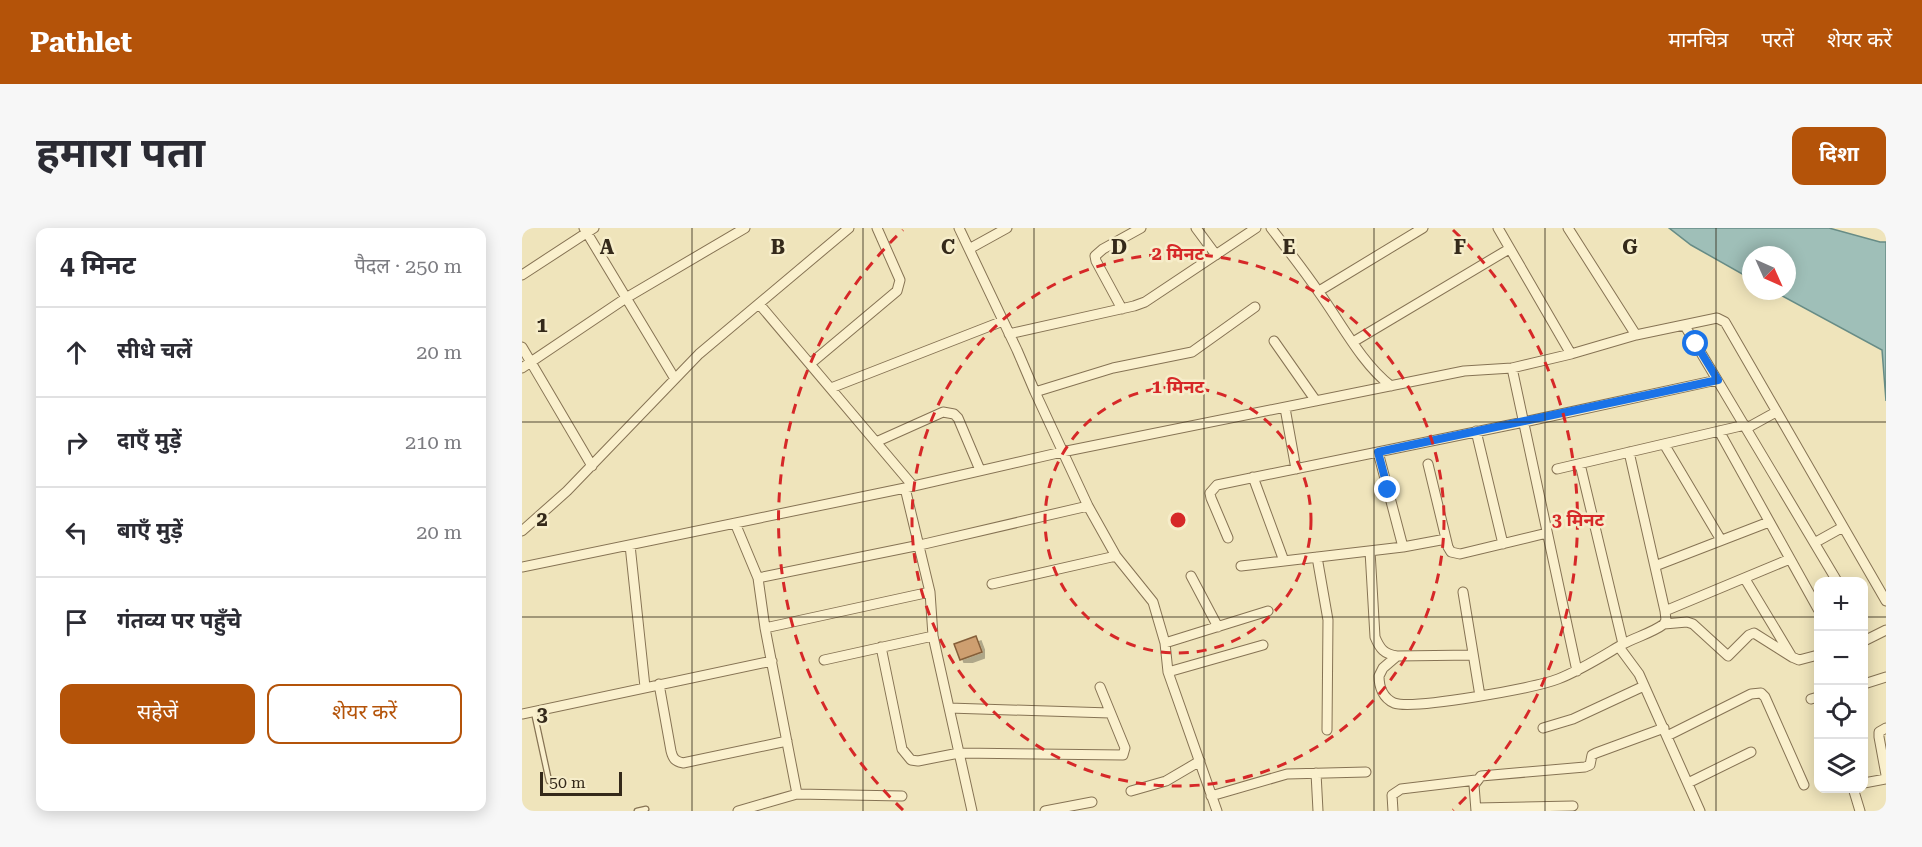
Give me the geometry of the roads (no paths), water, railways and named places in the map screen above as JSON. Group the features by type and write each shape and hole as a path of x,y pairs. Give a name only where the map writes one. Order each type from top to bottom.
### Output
{"street":[{"path":"522,369 626,298 745,228"},
{"path":"522,531 567,491 699,354 760,305 848,228"},
{"path":"810,364 897,291 900,285 900,280 877,228"},
{"path":"960,228 1088,506 1116,556 1153,602 1165,643 1168,672 1217,811"},
{"path":"969,249 1007,228"},
{"path":"1122,309 1095,256 1103,249 1141,228"},
{"path":"1196,228 1216,255"},
{"path":"1010,334 1122,309 1153,298 1256,228"},
{"path":"1271,228 1319,291 1353,342 1391,386"},
{"path":"1319,291 1424,228"},
{"path":"1498,228 1571,354"},
{"path":"1568,228 1636,335"},
{"path":"522,275 588,230 675,379"},
{"path":"1353,342 1509,249"},
{"path":"760,305 876,442 909,487 930,592 933,636 972,811"},
{"path":"1035,392 1113,368 1185,354 1198,348 1255,308"},
{"path":"522,567 909,487 1062,452 1464,371 1512,368 1636,335 1717,318 1725,322 1886,601"},
{"path":"831,388 1003,321"},
{"path":"1685,326 1816,542 1834,577"},
{"path":"1274,341 1316,402"},
{"path":"522,347 591,466"},
{"path":"1512,368 1577,671"},
{"path":"1228,538 1210,493 1217,485 1718,380"},
{"path":"1285,408 1296,469"},
{"path":"1557,470 1719,431 1746,427 1776,411"},
{"path":"876,442 943,412 948,412 958,418 980,470"},
{"path":"1719,431 1814,602"},
{"path":"1476,432 1503,544"},
{"path":"1664,444 1721,540"},
{"path":"1378,452 1403,547"},
{"path":"1629,452 1665,611 1664,624"},
{"path":"1428,464 1448,547 1455,554 1547,534"},
{"path":"1580,464 1621,646 1644,686 1700,811"},
{"path":"1253,477 1284,561"},
{"path":"758,578 920,545 1088,506"},
{"path":"1655,566 1769,522"},
{"path":"735,523 758,578 765,628 797,794"},
{"path":"1816,542 1843,527"},
{"path":"1241,566 1403,547 1446,539"},
{"path":"630,545 645,687"},
{"path":"1370,551 1375,637 1384,652 1397,656 1473,655"},
{"path":"992,584 1116,556"},
{"path":"1317,557 1328,620 1327,730"},
{"path":"1665,611 1790,559"},
{"path":"1191,576 1218,627"},
{"path":"1744,579 1792,657"},
{"path":"765,628 930,592"},
{"path":"1463,592 1480,696"},
{"path":"1165,643 1268,611"},
{"path":"1397,656 1383,668 1379,676 1384,695 1390,701 1404,705 1535,687 1593,664 1621,646 1664,624 1687,622 1693,624 1728,656 1749,635 1754,633 1799,660 1814,656"},
{"path":"1868,639 1886,632"},
{"path":"824,660 933,636"},
{"path":"1168,672 1263,645"},
{"path":"881,647 903,749 911,760 918,761 959,753 1123,755 1125,748 1100,687"},
{"path":"522,714 772,661"},
{"path":"1868,682 1886,677"},
{"path":"660,684 671,751 677,762 683,763 787,741"},
{"path":"1543,728 1573,719 1644,686"},
{"path":"1393,811 1392,795 1401,789 1476,780 1486,776 1585,767 1590,765 1592,755 1596,753 1666,732 1751,694 1761,693 1765,697 1804,785"},
{"path":"949,708 1110,713"},
{"path":"1868,782 1886,777 1879,732 1886,728"},
{"path":"1688,783 1751,752"},
{"path":"1131,791 1166,780 1200,761"},
{"path":"1211,796 1287,774 1366,772"},
{"path":"1316,773 1318,811"},
{"path":"1476,780 1474,785 1476,810 1573,806"},
{"path":"1854,793 1860,811"},
{"path":"738,811 797,794 902,796"},
{"path":"1045,811 1092,802"}],"lane":[{"path":"534,712 549,781"},
{"path":"637,811 646,809"}],"water":[{"path":"1669,228 1829,228 1886,242 1886,401 1882,350 1790,300 1796,300 1796,246 1742,246 1742,274 1691,245"}]}
